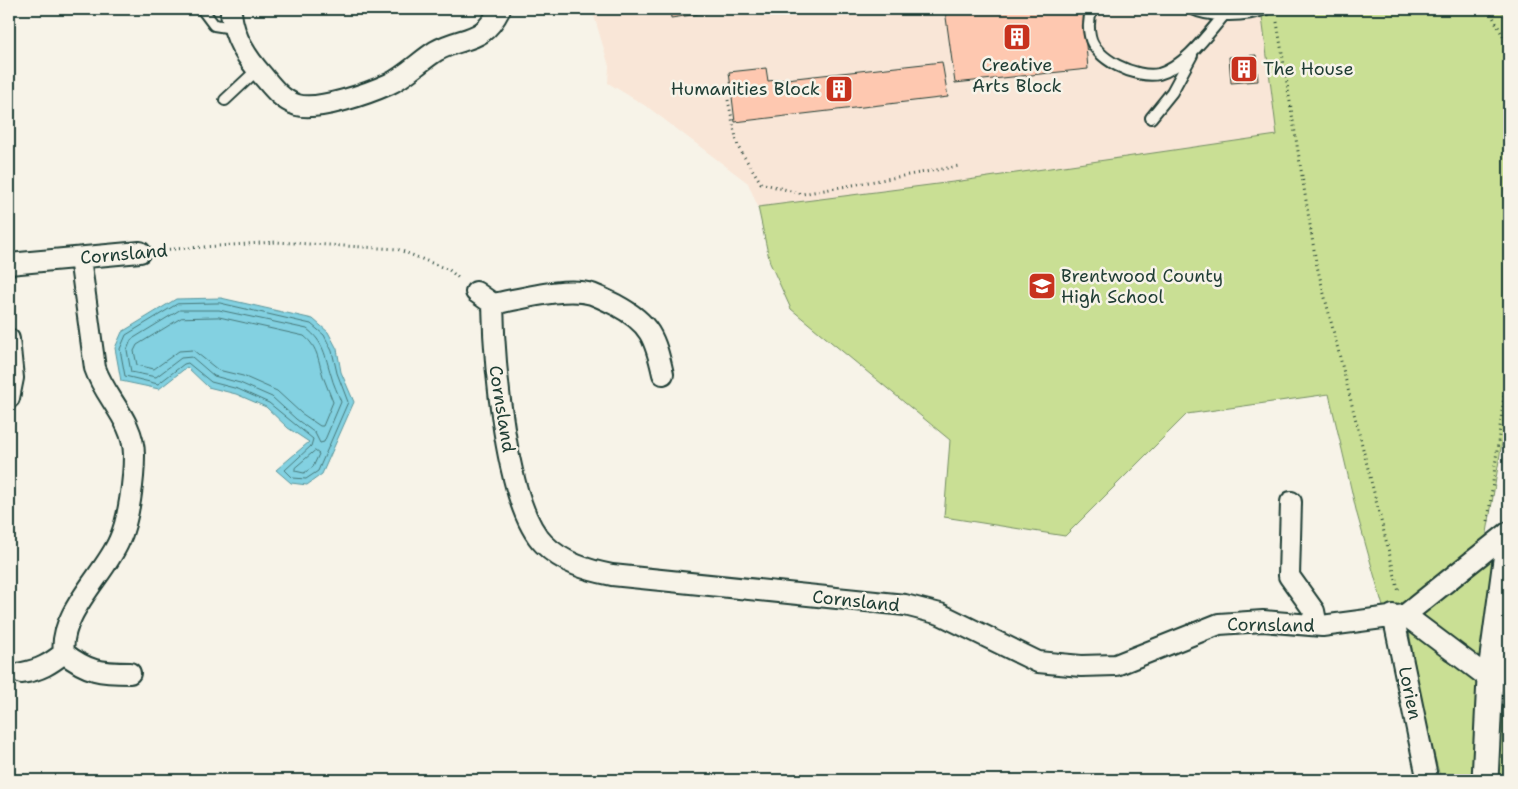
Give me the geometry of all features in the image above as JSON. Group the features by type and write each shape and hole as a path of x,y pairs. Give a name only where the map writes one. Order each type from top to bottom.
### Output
{"street":[{"path":"231,17 240,44 257,70 282,97 299,105 322,105 390,83 438,50 474,38 486,29 500,9"},
{"name":"Cornsland","path":"9,264 140,252"},
{"path":"22,673 36,671 50,665 64,653 66,632 72,617 119,543 127,522 134,454 127,427 120,411 101,386 95,368 80,258"},
{"path":"476,292 493,304 562,292 590,294 635,315 657,346 663,374"},
{"name":"Cornsland","path":"493,304 494,350 514,485 522,508 542,542 560,557 587,570 622,576 904,606 940,614 1038,662 1081,666 1116,665 1219,624 1263,621 1322,626 1399,615"},
{"path":"9,339 13,378 9,398"},
{"path":"1291,502 1289,576 1314,611 1316,621 1322,626"},
{"path":"1490,678 1399,615 1509,532"},
{"path":"1485,780 1486,715 1509,538"},
{"name":"Lorien","path":"1399,615 1426,772"},
{"path":"64,653 81,666 95,671 130,673"}],"lane":[{"path":"202,9 214,25 231,17"},
{"path":"1092,9 1089,26 1090,37 1097,51 1121,68 1140,73 1158,74 1179,62 1194,49 1224,15"},
{"path":"1193,9 1210,15 1266,9"},
{"path":"1151,118 1172,92 1194,49"},
{"path":"225,100 257,70"}],"path":[{"path":"1489,9 1509,48"},
{"path":"1276,14 1316,262 1388,553 1399,615"},
{"path":"728,100 738,147 761,183 802,194 959,166"},
{"name":"Cornsland","path":"140,252 208,245 276,242 397,249 449,270 476,292"}],"shaded area":[{"name":"Brentwood County High School","path":"592,9 1261,9 1289,223 1329,394 1187,414 1065,536 944,517 950,440 791,309 770,263 758,207 748,183 649,108 608,83 609,66"}],"green space":[{"path":"1261,9 1500,9 1509,22 1509,400 1484,551 1509,532 1509,780 1441,780 1425,721 1406,615 1384,610 1357,514 1329,394 1187,414 1065,536 944,517 950,440 791,309 770,263 758,207 961,181 1277,135"}],"water":[{"path":"221,298 313,319 328,332 337,349 341,372 354,402 322,474 307,485 291,483 276,470 309,442 288,428 266,407 236,394 208,387 187,367 159,389 121,381 115,348 122,332 176,299"}],"building":[{"path":"670,9 733,9 671,18"},
{"name":"Creative Arts Block","path":"1083,9 1088,69 955,83 945,10"},
{"name":"The House","path":"1256,55 1258,81 1231,83 1229,57"},
{"name":"Humanities Block","path":"942,62 948,97 735,122 729,72 766,68 768,81"}],"place":[{"name":"Creative Arts Block","path":"1017,37"},
{"name":"The House","path":"1244,69"},
{"name":"Humanities Block","path":"839,89"},
{"name":"Brentwood County High School","path":"1042,286"}]}
